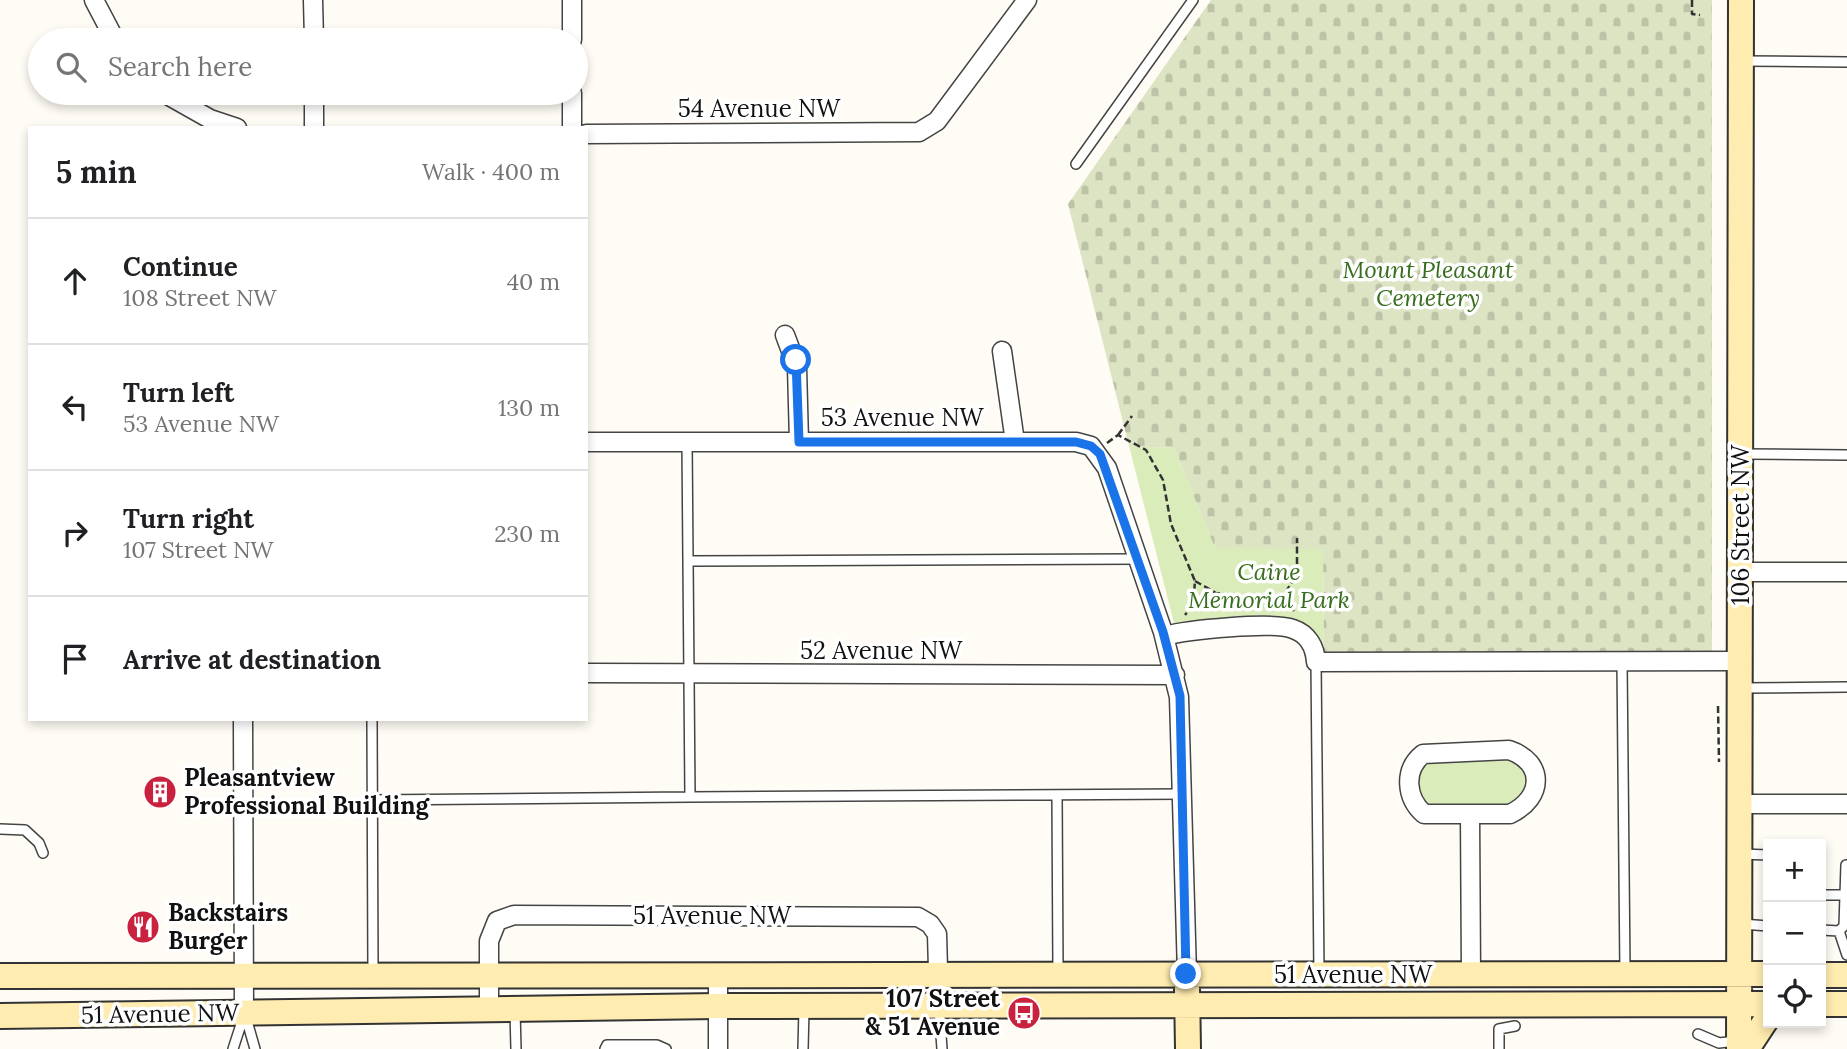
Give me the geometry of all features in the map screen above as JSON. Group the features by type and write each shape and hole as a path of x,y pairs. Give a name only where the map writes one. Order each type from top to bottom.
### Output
{"main road":[{"name":"106 Street NW","path":"1741,0 1739,1004 1742,1046"},
{"path":"1186,974 1188,1049"},
{"name":"51 Avenue NW","path":"0,975 1763,974"},
{"path":"1826,975 1847,975"},
{"name":"51 Avenue NW","path":"4,1017 489,1012 718,1006 1763,1004"},
{"path":"1826,1004 1847,1004"},
{"path":"1742,1046 1763,1023"}],"street":[{"path":"94,0 109,28"},
{"path":"313,0 314,28"},
{"path":"572,0 572,28"},
{"name":"54 Avenue NW","path":"588,134 911,133 931,127 1027,0"},
{"path":"185,105 210,119 231,126"},
{"path":"314,105 314,126"},
{"path":"572,105 572,126"},
{"path":"785,334 797,366 799,442"},
{"path":"1002,351 1015,442"},
{"name":"53 Avenue NW","path":"588,442 1076,442 1091,446"},
{"path":"1091,446 1107,468 1175,675 1181,711 1186,974"},
{"path":"1740,572 1847,572"},
{"path":"1164,636 1201,629 1286,627 1310,640 1316,662 1740,661"},
{"name":"52 Avenue NW","path":"588,673 1175,675"},
{"path":"243,721 244,1013"},
{"path":"1509,750 1522,755 1531,763 1535,771 1535,792 1521,809 1510,814 1470,814 1424,814 1410,795 1410,773 1414,761 1434,751 1509,750"},
{"path":"1740,804 1847,804"},
{"path":"1470,814 1471,975"},
{"name":"51 Avenue NW","path":"489,1012 490,933 497,921 514,915 918,917 930,924 936,934 939,1005"},
{"path":"718,975 718,1049"}],"lane":[{"path":"1076,164 1193,0"},
{"path":"1742,61 1847,62"},
{"path":"687,442 690,797"},
{"path":"1742,454 1847,454"},
{"path":"688,561 1138,559"},
{"path":"1622,661 1625,974"},
{"path":"1316,662 1320,974"},
{"path":"1740,688 1847,687"},
{"path":"372,721 373,975"},
{"path":"373,800 1184,794"},
{"path":"1057,795 1058,974"},
{"path":"0,830 25,830 39,843 43,853"},
{"path":"1740,854 1763,855"},
{"path":"1846,865 1845,920 1839,931 1847,955"},
{"path":"1826,899 1845,895"},
{"path":"1739,923 1763,925"},
{"path":"1826,928 1839,931"},
{"path":"939,1005 942,1049"},
{"path":"803,1049 804,1006"},
{"path":"515,1011 516,1049"},
{"path":"233,1049 244,1013"},
{"path":"244,1013 255,1049"},
{"path":"1499,1049 1499,1029 1514,1026"},
{"path":"1698,1034 1719,1043 1742,1046"},
{"path":"605,1049 607,1045 657,1045 666,1049"}],"path":[{"path":"1692,0 1692,14 1700,15"},
{"path":"1091,446 1107,443 1118,435 1132,416"},
{"path":"1118,435 1146,450 1157,466 1171,524 1195,581 1207,590 1220,594 1280,601 1293,609 1299,632"},
{"path":"1280,601 1297,574 1297,538"},
{"path":"1191,609 1195,581"},
{"path":"1182,618 1191,609 1220,594"}],"green space":[{"name":"Mount Pleasant Cemetery","path":"1211,0 1712,0 1712,653 1324,655 1323,549 1215,548 1174,448 1129,446 1068,204"},
{"name":"Caine Memorial Park","path":"1129,446 1174,448 1215,548 1323,548 1324,655 1307,632 1175,627"},
{"path":"1508,757 1525,767 1528,790 1509,807 1427,807 1420,795 1418,778 1427,760"}],"place":[{"name":"Pleasantview Professional Building","path":"160,792"},
{"name":"Backstairs Burger","path":"143,927"},
{"name":"107 Street & 51 Avenue","path":"1024,1013"}],"route":[{"path":"796,360 799,442 1076,442 1091,446 1100,454 1163,632 1180,696 1186,974"}]}
